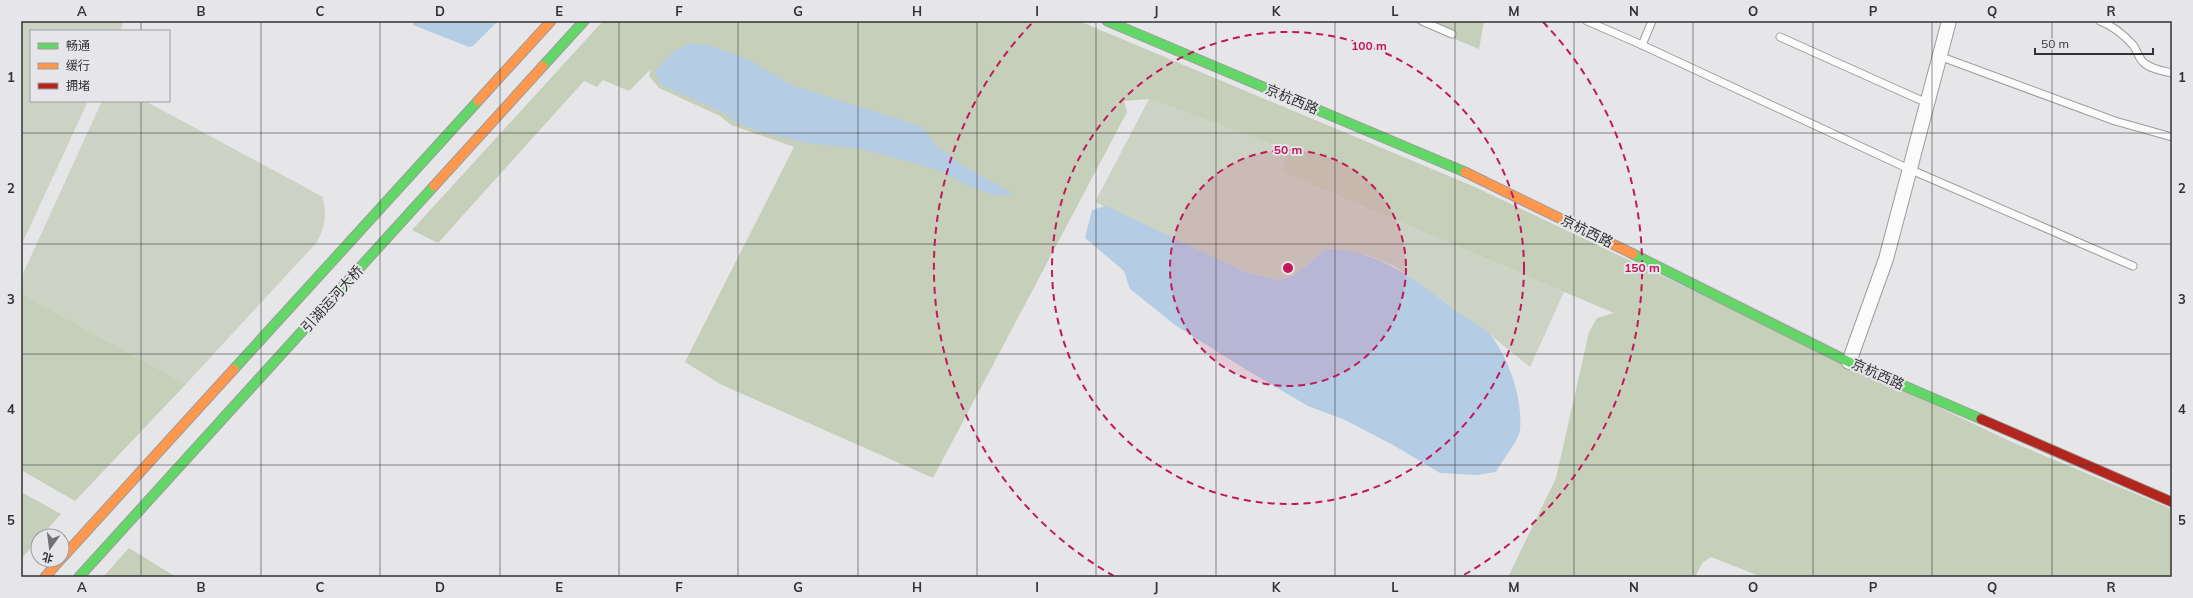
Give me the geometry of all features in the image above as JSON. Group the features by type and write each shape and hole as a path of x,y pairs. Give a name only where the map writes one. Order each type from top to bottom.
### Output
{"main road":[{"name":"引湖运河大桥","path":"70,549 551,21"},
{"name":"引湖运河大桥","path":"79,577 584,21"},
{"name":"京杭西路","path":"1107,21 1483,180 1849,362 2172,502"},
{"name":"引湖运河大桥","path":"45,577 53,568"}],"street":[{"path":"1849,362 1886,259 1949,21"}],"lane":[{"path":"1422,21 1452,34"},
{"path":"1587,21 1909,169 2133,266"},
{"path":"1642,45 1652,21"},
{"path":"2100,21 2109,24 2123,36 2133,46 2143,62 2160,70 2172,72"},
{"path":"1780,37 1927,103"},
{"path":"1939,56 2115,121 2172,137"}],"shaded area":[{"path":"21,21 124,21 120,30 30,30 30,102 88,102 21,246"},
{"path":"1149,99 1288,150 1281,172 1564,292 1530,367 1492,336 1394,266 1367,255 1325,249 1295,275 1278,280 1245,272 1095,202"},
{"path":"102,102 147,102 323,197 325,210 324,220 317,242 186,384 27,297 21,290 21,278"}],"green space":[{"path":"603,21 1079,21 1475,187 2014,443 2172,509 2172,577 1762,577 1711,557 1703,562 1695,577 1508,577 1556,478 1589,332 1597,318 1614,313 1281,172 1288,150 1149,99 1124,101 1127,112 933,478 720,384 685,362 794,147 731,125 720,116 659,88 649,76 651,69 629,91 603,80 597,87 584,81 438,243 412,230"},
{"path":"1411,21 1484,21 1479,49"},
{"path":"21,290 27,297 186,384 75,501 21,470"},
{"path":"21,492 61,514 48,528 30,528 30,549 21,559"},
{"path":"129,548 176,577 103,577"}],"water":[{"path":"413,21 498,21 473,46 469,47 413,25"},
{"path":"691,43 712,46 749,60 794,86 923,127 936,145 960,164 1014,194 997,196 968,186 939,170 861,149 806,143 755,130 735,122 726,114 661,85 655,71 674,51"},
{"path":"1106,206 1245,272 1278,280 1295,275 1325,249 1345,250 1363,254 1396,269 1411,278 1490,334 1505,358 1517,394 1520,430 1513,445 1496,472 1476,475 1440,473 1393,445 1345,420 1308,406 1175,325 1130,289 1124,271 1085,238 1092,210"}],"traffic: fast":[{"path":"543,66 584,21"},
{"path":"1107,21 1465,172"},
{"path":"234,369 478,101"},
{"path":"79,577 434,186"},
{"path":"1633,254 1849,362 1981,419"}],"traffic: slow":[{"path":"478,101 551,21"},
{"path":"434,186 543,66"},
{"path":"1465,172 1633,254"},
{"path":"70,549 234,369"},
{"path":"45,577 53,568"}],"traffic: jam":[{"path":"1981,419 2172,502"}]}
